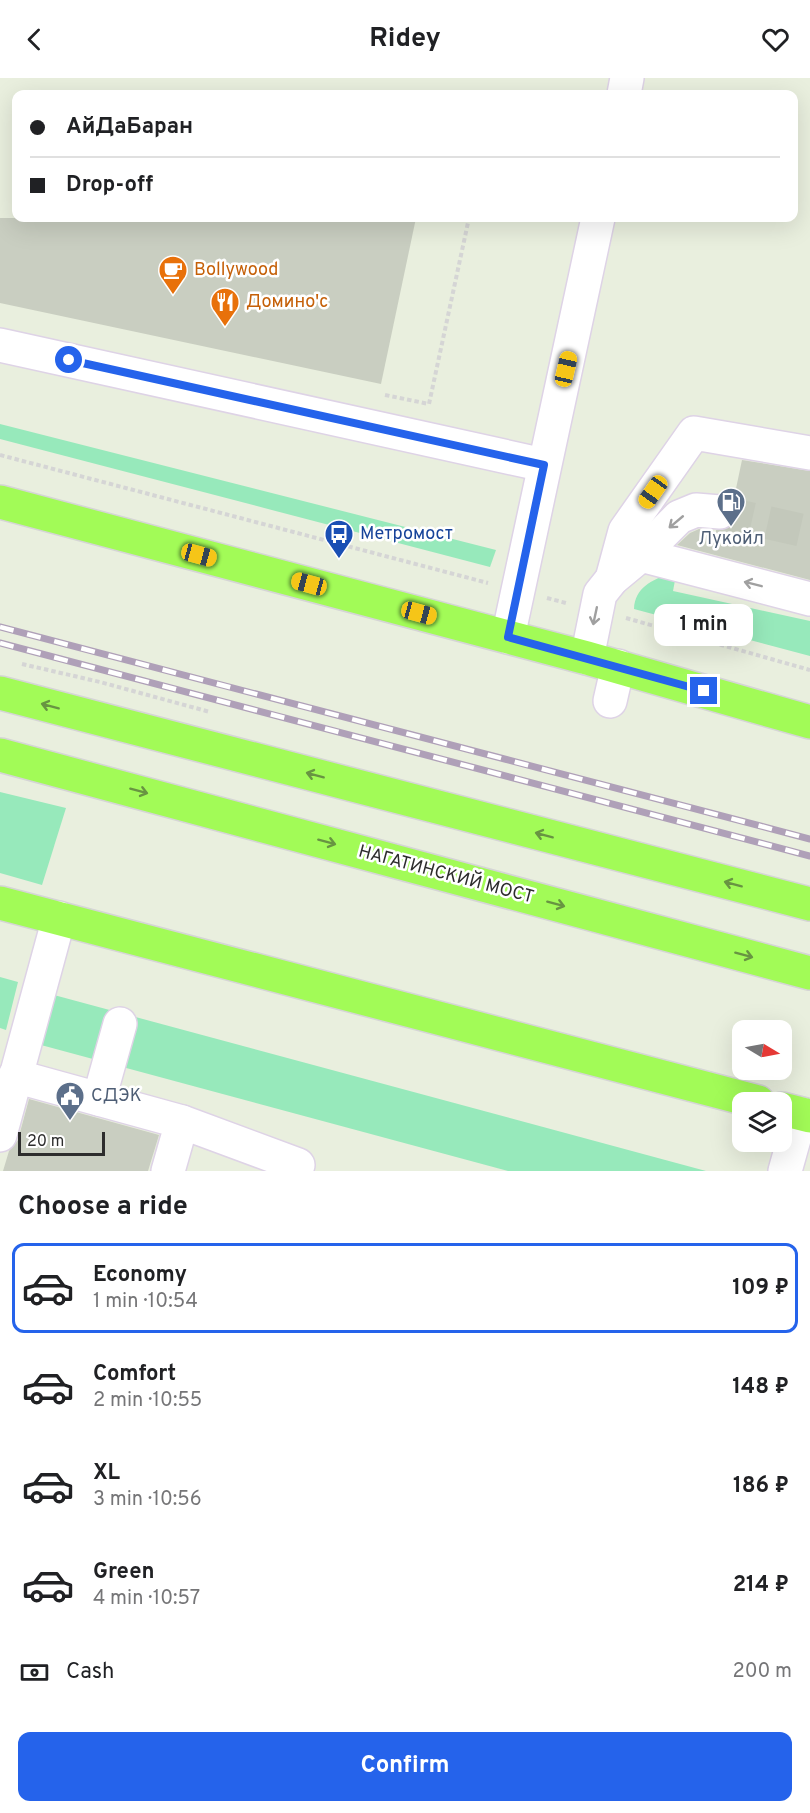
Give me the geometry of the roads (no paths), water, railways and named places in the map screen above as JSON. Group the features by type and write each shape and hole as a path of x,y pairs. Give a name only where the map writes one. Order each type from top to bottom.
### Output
{"main road":[{"path":"0,502 618,666 810,722"},
{"path":"0,693 810,904"},
{"name":"НАГАТИНСКИЙ МОСТ","path":"0,754 810,973"},
{"path":"0,903 732,1095"}],"street":[{"path":"508,637 544,465 576,330 597,222"},
{"path":"0,345 544,465"},
{"path":"612,579 625,531 694,434 810,453"},
{"path":"587,658 600,594 612,579 641,555 679,517 696,510 720,512"},
{"path":"641,555 810,598"},
{"path":"610,701 618,666"},
{"path":"0,1135 60,918"},
{"path":"99,1099 120,1024"},
{"path":"15,1076 182,1122 305,1169"},
{"path":"785,1171 797,1113"},
{"path":"168,1171 182,1122"}],"tunnel":[{"path":"720,512 810,532"}],"railway":[{"path":"0,627 810,839"},
{"path":"0,643 810,856"}],"place":[{"name":"Bollywood","path":"173,296"},
{"name":"Домино'c","path":"225,328"},
{"name":"Лукойл","path":"731,528"},
{"name":"Метромост","path":"339,560"},
{"name":"СДЭК","path":"70,1122"}]}
